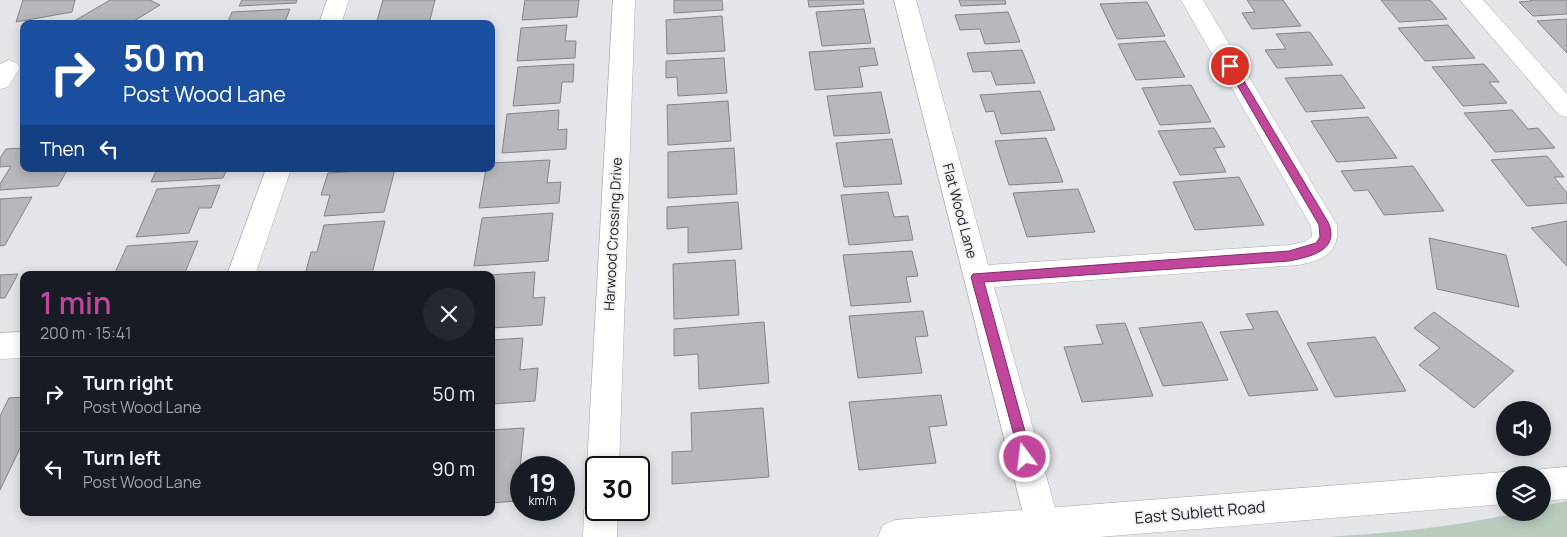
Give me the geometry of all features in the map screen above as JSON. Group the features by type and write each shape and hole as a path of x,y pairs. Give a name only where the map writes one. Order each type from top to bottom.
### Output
{"street":[{"path":"331,20 338,0"},
{"name":"Harwood Crossing Drive","path":"604,456 624,0"},
{"name":"Flat Wood Lane","path":"905,0 1045,531"},
{"path":"977,277 1289,256 1320,247 1325,238 1324,225 1192,0"},
{"path":"1471,0 1567,109"},
{"path":"242,271 277,172"},
{"path":"0,346 20,345"},
{"path":"1551,484 1567,483"},
{"name":"East Sublett Road","path":"895,537 1045,531 1496,489"},
{"path":"600,537 601,521"}],"green space":[{"path":"1567,501 1567,537 1329,537 1420,529 1496,517 1496,521 1551,521 1551,504"}],"building":[{"path":"23,0 75,0 72,12 16,22"},
{"path":"110,0 150,0 160,5 136,20 76,20"},
{"path":"242,0 297,0 296,3 239,6"},
{"path":"383,0 435,0 430,20 377,20"},
{"path":"525,0 579,0 577,17 522,20"},
{"path":"674,0 722,0 723,10 674,13"},
{"path":"808,0 863,0 864,4 809,7"},
{"path":"959,0 1005,0 1006,4 961,6"},
{"path":"1247,0 1283,0 1301,26 1252,29 1242,13 1255,12"},
{"path":"1381,0 1430,0 1447,19 1399,22"},
{"path":"1530,0 1567,0 1567,14 1533,16 1519,2"},
{"path":"1147,2 1165,36 1117,39 1100,4"},
{"path":"290,9 286,20 229,20 232,12"},
{"path":"864,9 871,43 822,46 816,12"},
{"path":"1008,12 1020,42 985,44 980,29 960,30 955,15"},
{"path":"722,16 725,51 667,54 666,20"},
{"path":"1567,19 1567,53 1537,21"},
{"path":"567,25 565,41 576,41 575,58 517,61 521,28"},
{"path":"1448,25 1475,58 1425,61 1398,28"},
{"path":"1310,32 1333,65 1277,68 1265,50 1286,49 1276,34"},
{"path":"1165,41 1185,77 1136,80 1118,44"},
{"path":"874,48 878,65 859,67 863,87 815,90 809,52"},
{"path":"1022,50 1035,83 996,85 991,71 973,72 967,53"},
{"path":"724,58 727,93 678,96 677,77 666,78 666,61"},
{"path":"574,64 573,82 562,82 560,103 513,106 518,67"},
{"path":"1484,64 1499,82 1489,82 1507,103 1463,106 1432,67"},
{"path":"1342,75 1365,108 1306,112 1285,78"},
{"path":"1191,85 1211,122 1160,125 1142,88"},
{"path":"1040,91 1055,130 1001,134 994,111 986,112 980,95"},
{"path":"881,92 890,133 834,136 827,96"},
{"path":"728,101 731,141 668,145 667,105"},
{"path":"559,110 558,130 567,129 566,149 502,153 507,114"},
{"path":"1512,110 1528,129 1538,128 1555,148 1495,152 1464,113"},
{"path":"1368,117 1397,158 1337,162 1311,121"},
{"path":"1214,128 1225,147 1214,148 1226,172 1180,175 1158,131"},
{"path":"1046,138 1063,182 1009,185 995,141"},
{"path":"892,139 902,184 844,187 836,143"},
{"path":"20,148 20,172 66,172 58,186 0,190 0,184 11,166 0,167 0,158 6,149"},
{"path":"734,148 737,194 668,198 668,152"},
{"path":"1547,156 1564,177 1554,177 1567,193 1567,203 1527,206 1491,160"},
{"path":"550,160 547,183 561,182 559,203 479,208 485,172 495,172 495,163"},
{"path":"1413,166 1444,211 1384,215 1368,190 1354,191 1341,171"},
{"path":"156,172 226,172 223,178 151,182"},
{"path":"394,172 384,212 324,216 330,195 321,195 328,173"},
{"path":"1239,177 1264,225 1195,230 1173,182"},
{"path":"220,185 211,208 199,208 189,233 136,237 157,189"},
{"path":"1078,189 1095,232 1027,237 1013,193"},
{"path":"888,192 894,217 908,216 913,240 849,245 841,195"},
{"path":"32,197 5,245 0,246 0,199"},
{"path":"738,202 742,249 688,253 688,227 667,229 667,207"},
{"path":"553,213 548,261 474,266 482,218"},
{"path":"385,221 373,271 306,271 311,252 317,252 324,225"},
{"path":"1567,221 1567,266 1531,228"},
{"path":"1429,238 1506,255 1519,307 1437,289"},
{"path":"198,241 186,271 116,271 127,246"},
{"path":"912,251 918,276 906,277 911,302 851,306 843,255"},
{"path":"735,260 739,315 674,319 673,264"},
{"path":"535,272 533,298 545,297 542,325 495,328 495,275"},
{"path":"18,274 5,298 0,298 0,275"},
{"path":"923,311 928,336 915,337 922,373 858,378 849,316"},
{"path":"1277,311 1318,390 1249,396 1220,332 1254,329 1246,314"},
{"path":"1434,312 1514,371 1474,408 1419,365 1440,348 1414,328"},
{"path":"764,322 769,383 699,389 698,354 674,356 674,329"},
{"path":"1202,322 1228,380 1163,386 1139,328"},
{"path":"1125,323 1153,396 1082,402 1064,347 1103,344 1096,325"},
{"path":"1375,337 1406,391 1335,397 1307,343"},
{"path":"523,338 520,370 538,368 535,401 495,404 495,340"},
{"path":"941,395 947,425 929,427 936,463 859,470 849,402"},
{"path":"20,397 20,448 0,490 0,416 9,398"},
{"path":"763,408 769,477 672,484 672,452 692,451 691,413"},
{"path":"524,428 521,456 510,456 510,502 495,503 495,430"}],"route":[{"path":"1025,457 977,277 1289,256 1320,247 1325,238 1324,225 1230,66"}]}
